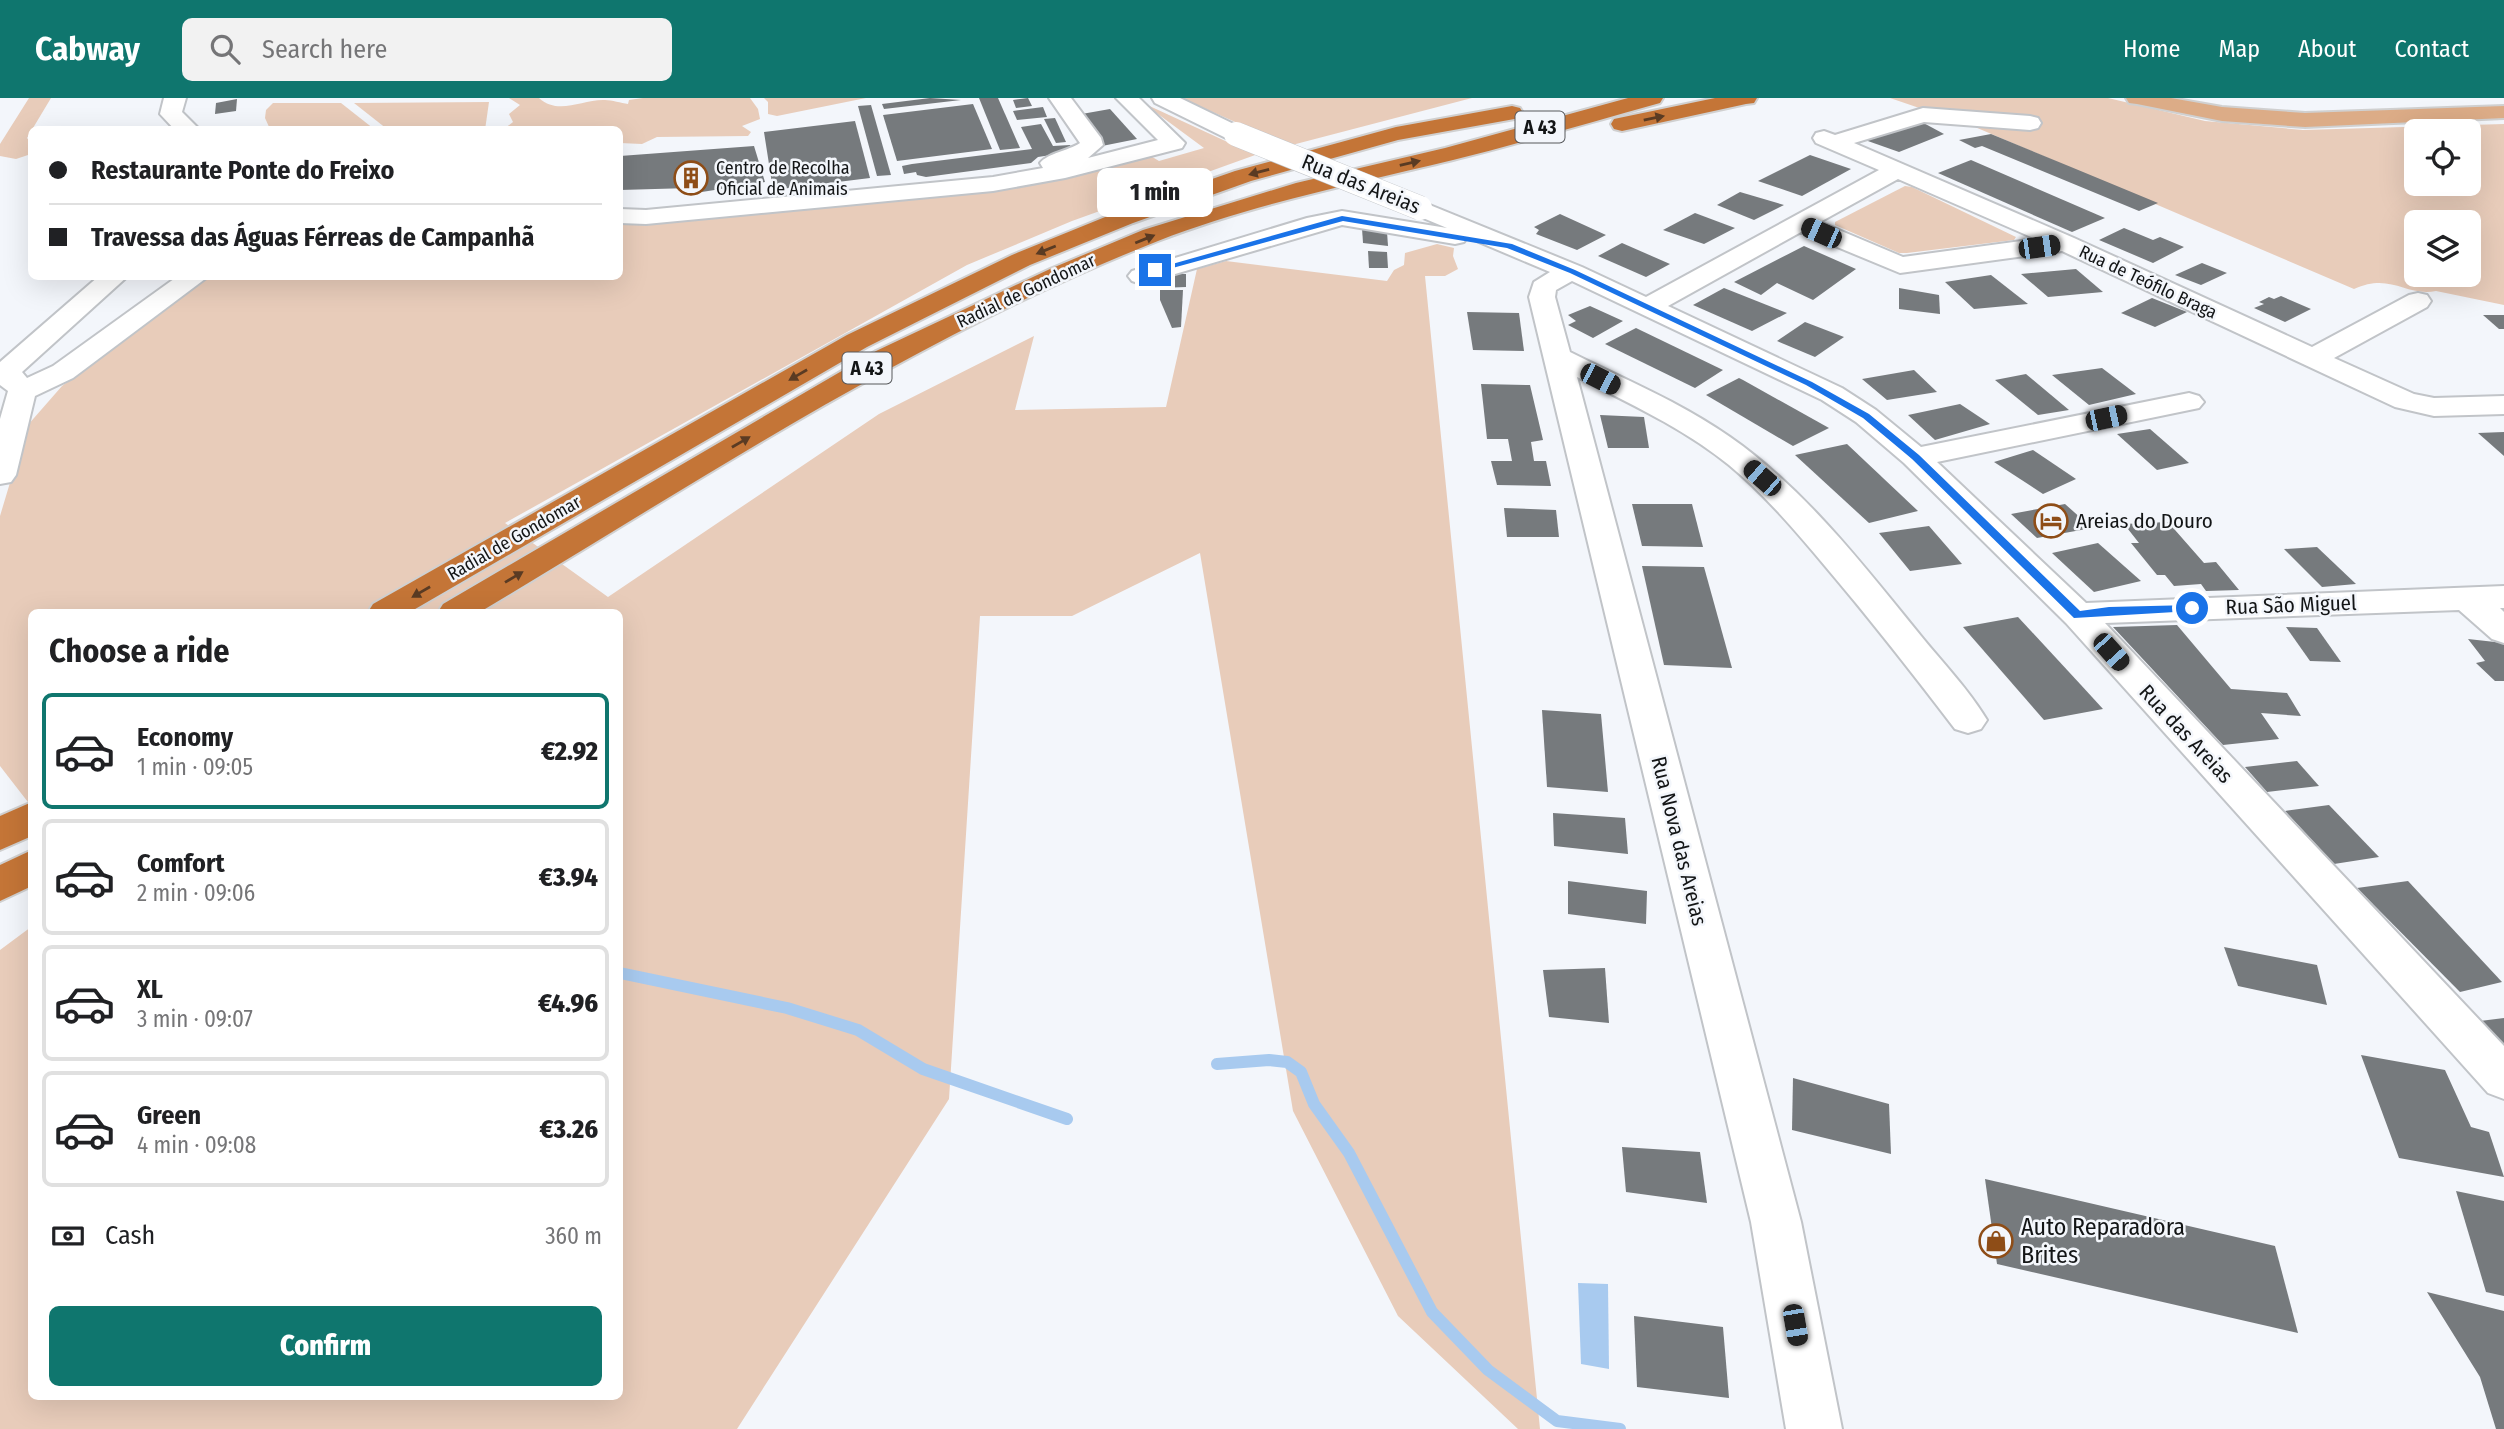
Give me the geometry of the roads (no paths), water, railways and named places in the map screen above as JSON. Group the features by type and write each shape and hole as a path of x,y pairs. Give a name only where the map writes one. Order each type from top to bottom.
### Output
{"highway":[{"path":"1396,134 1508,98"},
{"name":"Radial de Gondomar","path":"390,609 857,341 1021,260 1124,218 1243,176 1396,134 1575,98"},
{"path":"1450,154 1587,132 1746,98"},
{"name":"Radial de Gondomar","path":"460,609 886,357 1152,235 1304,188 1450,154 1641,100"},
{"path":"0,835 28,819"},
{"path":"0,885 28,868"}],"main road":[{"path":"2137,98 2222,114 2305,120 2504,113"},
{"path":"2211,98 2288,104 2469,98"}],"street":[{"path":"175,98 171,114 184,126"},
{"path":"761,195 1029,169 1076,156 1092,145 1090,138 1060,98"},
{"path":"623,216 659,216 993,184 1065,172 1174,143 1127,98"},
{"name":"Rua das Areias","path":"1163,98 1236,134 1573,272 1832,394 1866,416 1915,457 2078,615 2504,1078"},
{"name":"Rua de Teófilo Braga","path":"2030,123 1923,114 1829,140 2065,243 2405,401 2434,407 2504,405"},
{"path":"1647,307 1897,170"},
{"path":"623,204 646,205 734,196"},
{"path":"1141,276 1316,223 1342,218 1509,246"},
{"path":"1798,222 1900,265 2065,243"},
{"name":"Rua Nova das Areias","path":"1573,272 1552,280 1543,288 1542,298 1776,1222 1814,1429"},
{"path":"0,475 22,391 15,381 7,377 9,369 110,280"},
{"path":"47,361 148,280"},
{"path":"22,391 64,372 190,280"},
{"path":"2314,358 2418,301"},
{"path":"1558,357 1684,421 1738,457 1762,478 1787,501 1894,624 1968,720"},
{"path":"1915,457 2189,401"},
{"name":"Rua São Miguel","path":"2078,615 2109,611 2504,597"},
{"path":"2468,599 2504,631"}],"water":[{"path":"1578,1283 1608,1284 1609,1369 1581,1364"}],"waterway":[{"path":"623,974 787,1008 858,1030 923,1069 1067,1119"},
{"path":"1217,1064 1269,1060 1287,1062 1301,1072 1314,1104 1349,1153 1432,1312 1488,1370 1557,1421 1620,1429"}],"place":[{"name":"Centro de Recolha Oficial de Animais","path":"691,178"},
{"name":"Areias do Douro","path":"2051,521"},
{"name":"Auto Reparadora Brites","path":"1996,1241"}]}
